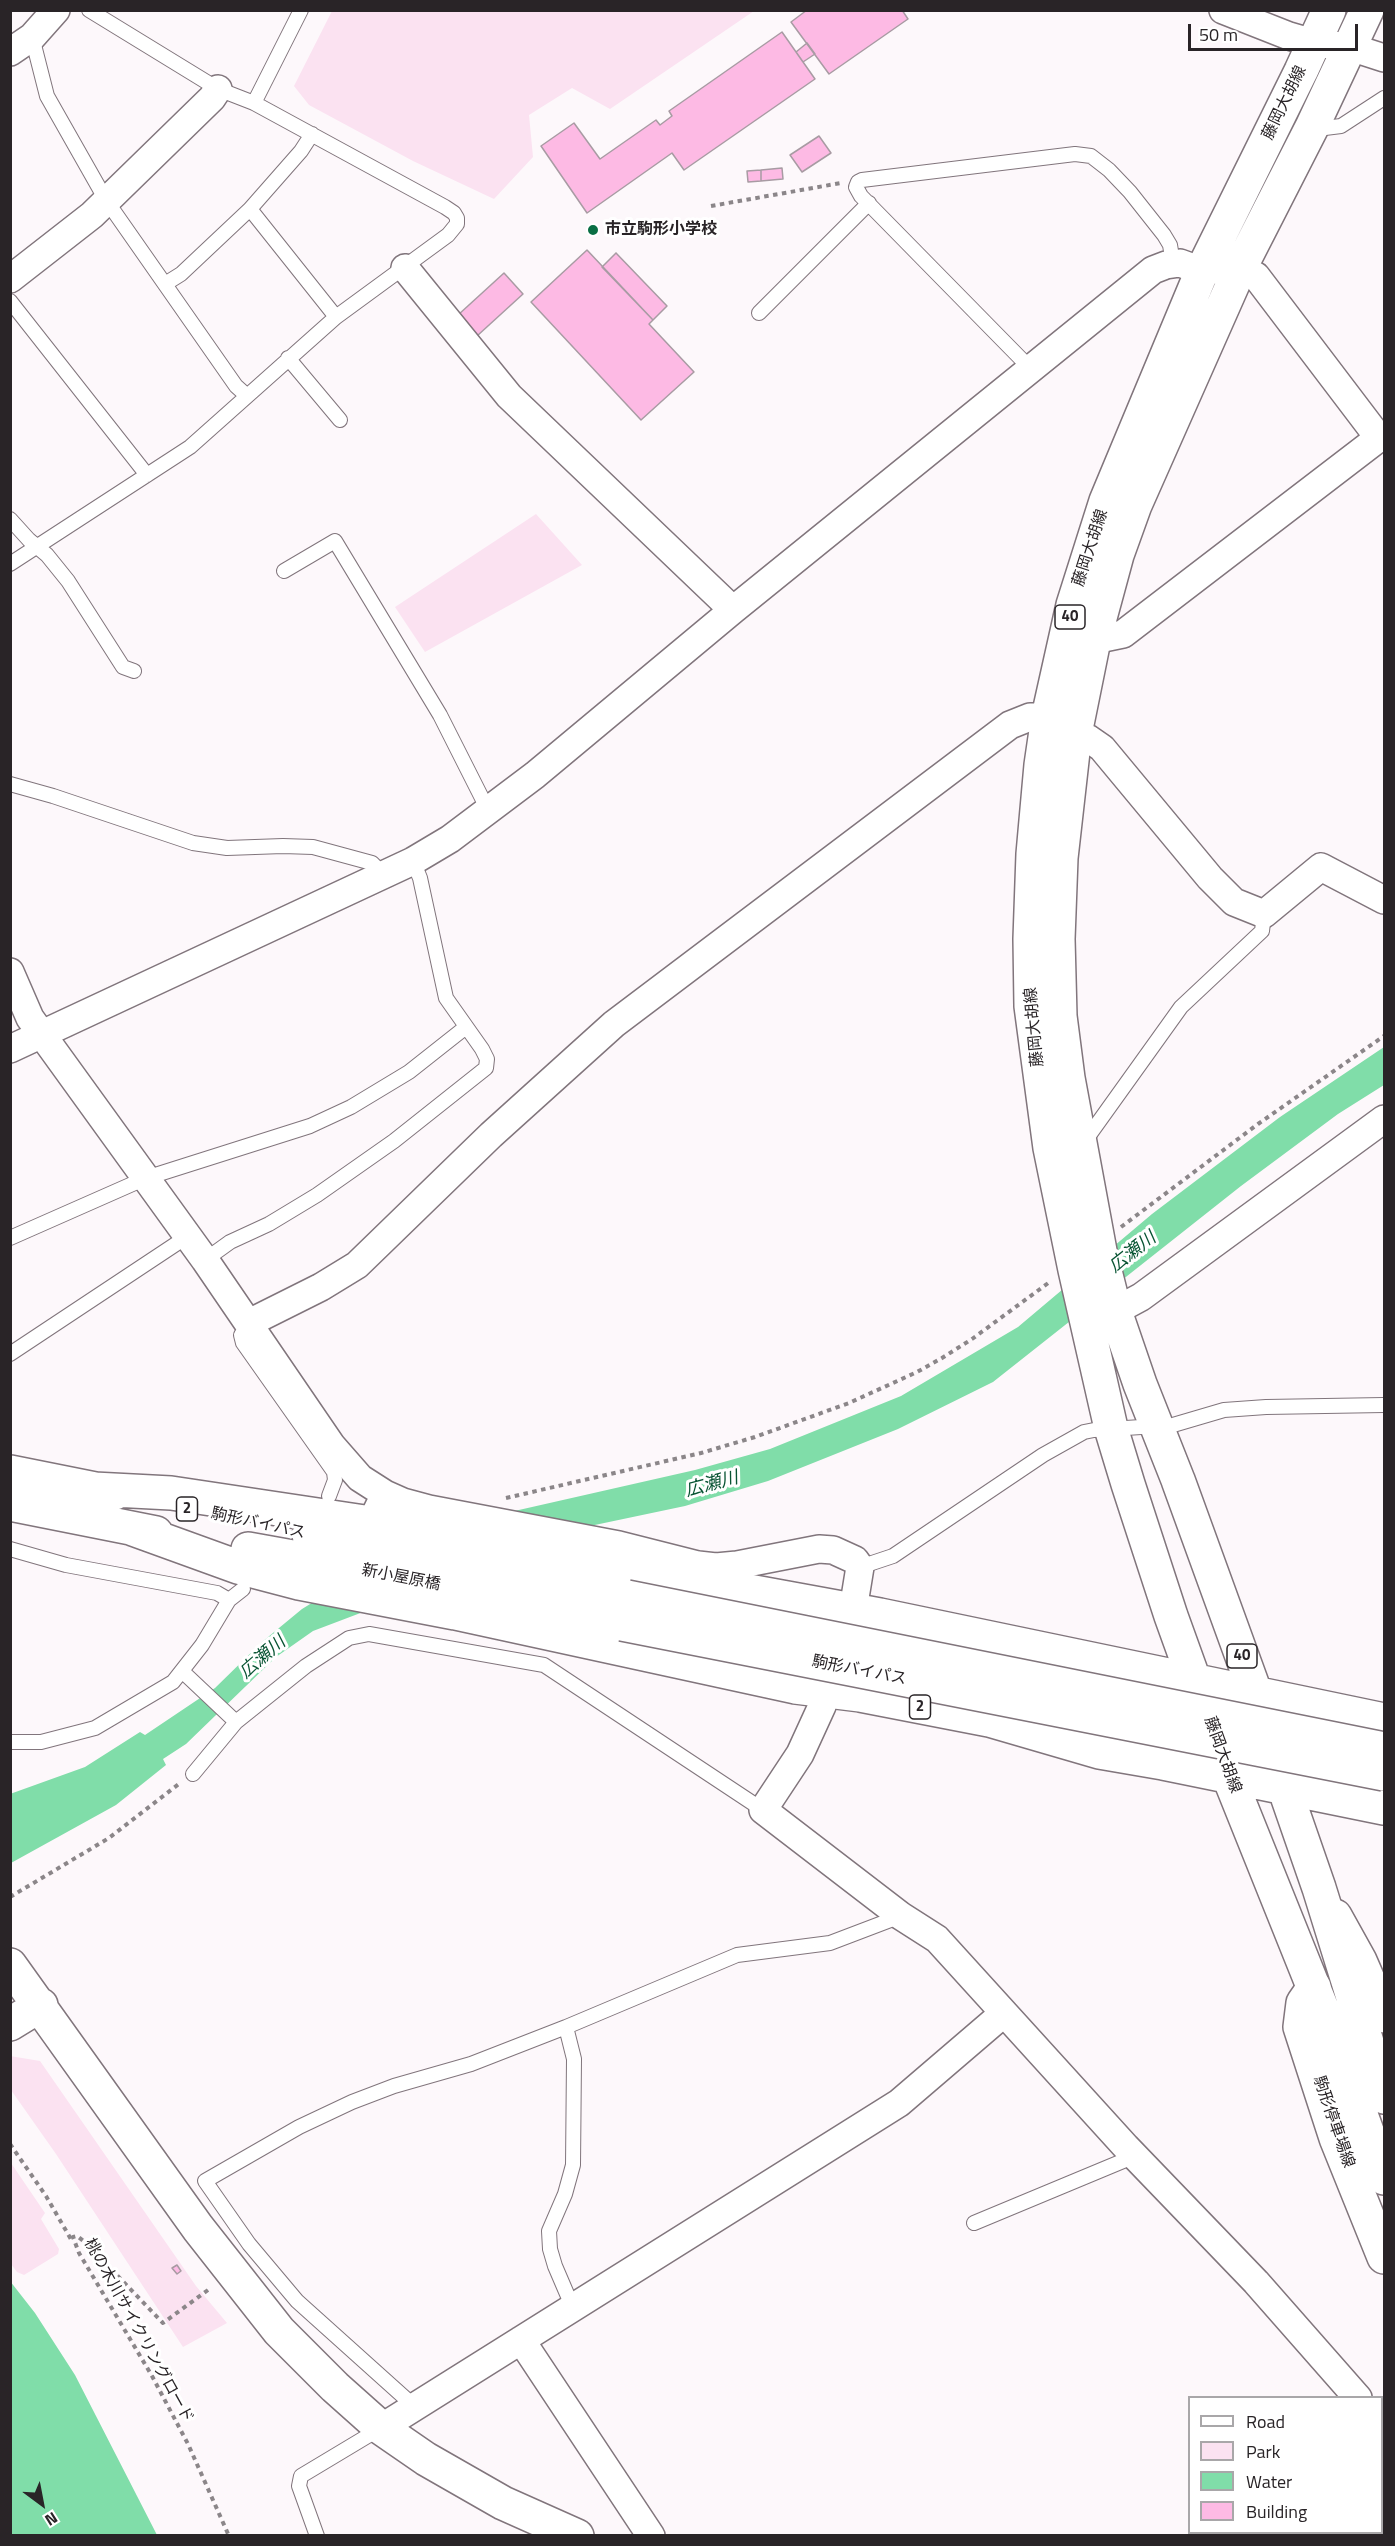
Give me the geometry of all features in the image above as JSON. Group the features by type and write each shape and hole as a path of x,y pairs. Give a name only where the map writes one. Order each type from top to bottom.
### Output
{"main road":[{"name":"藤岡大胡線","path":"1087,1257 1078,1139 1060,1016 1058,939 1062,726 1073,605 1106,501 1188,267 1301,71 1329,10"},
{"name":"藤岡大胡線","path":"1087,1257 1050,1149 1031,1006 1033,854 1062,726 1094,640 1117,555 1135,506 1240,268 1312,127 1367,10"},
{"name":"40","path":"1087,1257 1106,1312 1158,1426 1255,1692 1384,2097"},
{"name":"藤岡大胡線","path":"1106,1312 1112,1428 1171,1616 1230,1777 1314,1987 1384,2178"},
{"name":"駒形バイパス","path":"10,1472 94,1489 378,1532"},
{"name":"駒形バイパス","path":"10,1504 133,1529 326,1563"},
{"name":"2","path":"133,1529 238,1567 298,1583 465,1603 795,1687 860,1695 989,1720 1099,1752 1384,1808"},
{"name":"2","path":"378,1532 586,1564 853,1610 1195,1678 1384,1720"},
{"name":"新小屋原橋","path":"378,1532 512,1576"},
{"name":"新小屋原橋","path":"326,1563 465,1603"},
{"name":"駒形バイパス","path":"512,1576 625,1610 1384,1774"},
{"name":"駒形バイパス","path":"465,1603 625,1610 1384,1749"},
{"path":"1114,1663 1142,1654 1155,1644 1163,1635 1171,1616"},
{"path":"1319,1888 1360,1961 1384,2016"},
{"path":"10,1965 41,2005 198,2228 246,2292 279,2331 335,2387 381,2428 464,2482 534,2519 577,2535"},
{"name":"駒形停車場線","path":"1314,1987 1303,2003 1300,2027 1336,2138 1384,2257"},
{"path":"10,2024 41,2005"}],"street":[{"path":"21,44 56,10"},
{"path":"1223,10 1289,36 1313,43 1350,46 1384,58"},
{"path":"10,279 92,215 212,98 218,89"},
{"path":"10,1049 413,861 489,812 733,610 1153,270 1188,267 1240,268 1256,276 1266,288 1382,439 1123,634 1094,640"},
{"path":"405,268 510,396 733,610"},
{"path":"249,1323 321,1287 357,1265 491,1135 615,1024 1010,725 1030,717 1062,726 1102,748 1210,878 1234,902 1264,914 1321,867 1384,900"},
{"path":"10,972 30,1018 205,1260 332,1446 360,1478 385,1494 429,1509 619,1545 680,1562 716,1567 819,1549 832,1550 855,1560 860,1567 853,1610 816,1722 800,1754 763,1810 901,1916 937,1939 1135,2156 1256,2282 1357,2396"},
{"path":"1106,1312 1141,1297 1384,1119"},
{"path":"378,1532 385,1494"},
{"path":"381,2428 900,2103 1004,2013"},
{"path":"521,2340 651,2535"}],"lane":[{"path":"10,564 190,447 336,317 405,268 453,229 457,218 454,213 312,134 254,103 218,89 89,10"},
{"path":"254,103 301,10"},
{"path":"21,44 47,96 106,200 236,386 246,395"},
{"path":"1312,127 1325,129 1341,126 1384,98"},
{"path":"165,284 181,274 250,209 301,151 312,134"},
{"path":"1030,368 869,203 856,187 862,180 1075,154 1091,156 1109,170 1130,192 1188,267"},
{"path":"759,313 869,203"},
{"path":"250,209 336,317"},
{"path":"10,301 147,475"},
{"path":"288,358 340,420"},
{"path":"10,519 47,555 68,581 123,667 134,671"},
{"path":"284,571 335,541 440,716 489,812"},
{"path":"10,784 193,843 227,848 313,847 372,863 384,875"},
{"path":"205,1260 230,1242 269,1224 317,1196 394,1141 486,1068 487,1059 446,998 420,878 413,861"},
{"path":"1078,1139 1090,1134 1181,1007 1262,931 1264,914"},
{"path":"10,1238 146,1178 310,1126 351,1107 409,1072 466,1027"},
{"path":"10,1354 188,1236"},
{"path":"249,1323 241,1335 243,1343 334,1472 335,1480 329,1496"},
{"path":"860,1567 893,1556 1034,1460 1071,1438 1094,1430 1173,1425 1234,1409 1384,1406"},
{"path":"10,1549 66,1564 217,1593 229,1600"},
{"path":"10,1742 40,1742 95,1728 187,1676 229,1600 243,1589"},
{"path":"192,1774 233,1720 326,1652 349,1638 369,1634 544,1665 763,1810"},
{"path":"187,1676 233,1720"},
{"path":"415,2407 297,2301 249,2244 205,2181 299,2127 352,2102 394,2086 471,2064 737,1955 830,1943 901,1916"},
{"path":"566,2027 574,2059 573,2165 565,2194 549,2231 550,2248 555,2266 573,2308"},
{"path":"974,2223 1135,2156"},
{"path":"317,2535 299,2486 301,2476 381,2428"}],"path":[{"path":"711,206 843,182 856,187"},
{"path":"502,1499 701,1453 755,1437 849,1403 918,1372 942,1358 1087,1257 1258,1124 1384,1036"},
{"path":"10,1897 109,1838 192,1774"},
{"path":"10,2144 46,2196 73,2242"},
{"name":"桃の木川サイクリングロード","path":"208,2290 163,2323 86,2242 77,2236 73,2237 73,2242 152,2376 188,2444 230,2535"}],"green space":[{"path":"332,10 754,11 610,109 572,88 529,115 533,157 494,199 413,161 309,105 294,86"},
{"path":"536,514 582,565 425,652 395,607"},
{"path":"10,2056 40,2061 196,2286 227,2323 183,2347 56,2154 11,2090"},
{"path":"11,2163 45,2213 41,2219 59,2249 58,2254 24,2275 17,2272 11,2264"}],"water":[{"name":"広瀬川","path":"1384,1047 1384,1085 1338,1114 1241,1186 993,1382 898,1429 768,1481 685,1506 590,1526 313,1631 276,1657 186,1744 163,1759 166,1765 116,1805 11,1863 10,1794 85,1767 140,1732 145,1735 215,1688 262,1642 302,1609 346,1582 510,1512 695,1470 770,1449 901,1396 1018,1327 1152,1214 1280,1117"},
{"path":"10,2281 35,2313 75,2375 157,2535 11,2535"}],"building":[{"path":"807,10 902,10 908,19 829,74 791,22"},
{"path":"782,32 815,79 684,170 672,153 587,213 541,146 574,123 600,159 656,120 660,125 672,116 669,111"},
{"path":"807,43 815,54 803,62 796,52"},
{"path":"819,136 831,153 802,172 790,155"},
{"path":"782,168 783,179 761,181 761,170"},
{"path":"761,170 761,181 748,182 747,171"},
{"path":"587,250 653,320 649,324 694,372 641,420 531,302"},
{"path":"616,253 667,306 653,320 602,267"},
{"path":"504,273 523,294 477,336 458,315"},
{"path":"177,2265 181,2271 177,2274 172,2268"}],"place":[{"name":"市立駒形小学校","path":"593,230"}]}
